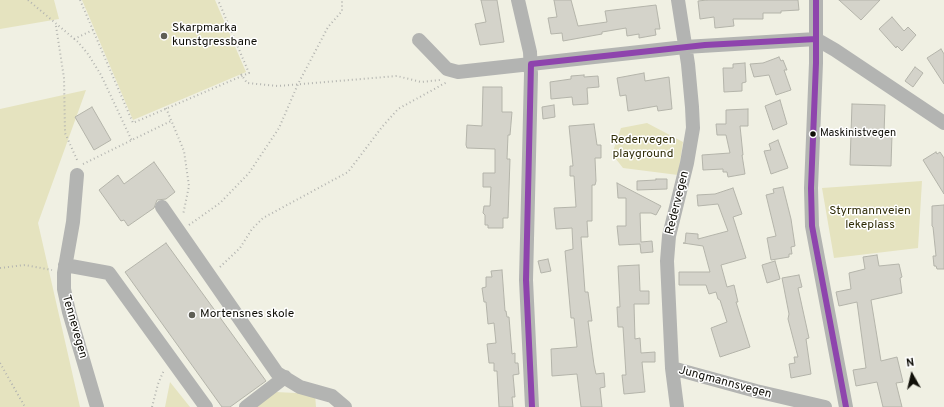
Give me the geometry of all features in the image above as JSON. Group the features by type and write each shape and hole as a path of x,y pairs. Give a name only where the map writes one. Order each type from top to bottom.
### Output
{"street":[{"path":"518,0 530,52 531,64 526,280 532,407"},
{"name":"Redervegen","path":"677,407 672,368 667,296 667,249 687,163 692,128 692,107 678,0"},
{"path":"816,0 811,188 812,226 846,407"},
{"path":"419,40 449,69 481,71 685,47 816,39 835,50 944,123"},
{"name":"Tennevegen","path":"77,175 73,222 64,269 65,299 97,407"},
{"path":"162,207 277,373 300,387 332,396 345,407"},
{"path":"64,269 110,273 206,407"},
{"name":"Jungmannsvegen","path":"672,368 762,393 825,407"},
{"path":"246,407 285,377"}],"path":[{"path":"28,0 74,39 88,54 101,75 132,141"},
{"path":"80,0 133,123 241,75 249,73 218,0"},
{"path":"179,231 220,203 249,172 279,128 297,86 328,27 342,10 342,0"},
{"path":"56,25 64,78 65,133 80,166 85,162 132,141 171,121"},
{"path":"74,39 93,30"},
{"path":"241,75 247,83 252,85 297,86 397,76 421,82 438,81 449,77 449,69"},
{"path":"210,276 240,248 252,229 262,218 348,172 382,127 398,109 450,81 449,69"},
{"path":"166,108 184,151 189,186 179,231"},
{"path":"0,268 25,266 64,269"},
{"path":"0,363 25,407"},
{"path":"152,407 158,384 165,369 174,363"}],"green space":[{"path":"0,0 54,0 59,19 0,29"},
{"name":"Skarpmarka kunstgressbane","path":"82,0 215,0 246,72 133,120"},
{"path":"86,90 38,223 80,407 0,407 0,109"},
{"name":"Redervegen playground","path":"647,123 683,142 678,175 623,168 612,154 621,128"},
{"name":"Styrmannveien lekeplass","path":"922,181 918,248 834,258 822,188"},
{"path":"170,382 190,407 165,407"},
{"path":"276,392 315,394 316,407 254,407"}],"building":[{"path":"481,0 497,0 504,42 480,45 475,24 486,22"},
{"path":"554,0 571,0 578,26 607,22 605,11 656,5 660,29 655,29 656,35 639,38 639,34 627,36 626,28 563,41 562,33 551,34 548,18 557,17"},
{"path":"798,0 799,10 781,11 781,13 763,13 763,19 733,19 734,26 715,28 714,17 700,19 698,1"},
{"path":"839,0 880,0 861,20"},
{"path":"892,17 904,31 908,27 916,35 902,51 897,46 896,48 879,29"},
{"path":"941,49 944,54 944,84 927,58"},
{"path":"779,57 781,61 783,60 787,70 784,70 791,90 776,95 769,75 754,77 750,64 763,63"},
{"path":"745,63 746,82 742,83 742,91 724,92 723,68 733,68 733,64"},
{"path":"915,67 923,73 913,87 905,81"},
{"path":"644,73 645,81 669,77 672,109 658,111 657,106 628,111 626,95 620,96 617,78"},
{"path":"584,75 584,77 598,76 599,87 587,88 588,104 573,105 572,97 551,99 550,82 571,79 571,76"},
{"path":"483,87 502,87 502,112 512,112 510,135 508,135 507,159 510,159 508,218 503,218 503,228 488,228 488,225 485,225 485,215 483,213 484,206 490,206 491,187 483,187 483,173 495,173 495,149 467,148 466,145 467,125 482,126"},
{"path":"780,100 787,124 773,130 765,106"},
{"path":"852,104 885,105 884,134 892,135 891,166 850,165"},
{"path":"554,105 555,117 543,119 542,107"},
{"path":"92,107 111,140 94,150 75,117"},
{"path":"748,109 748,126 740,126 745,174 728,177 727,172 723,172 723,169 703,170 702,155 730,153 726,135 717,135 716,124 726,124 726,110"},
{"path":"594,124 597,145 601,145 601,158 595,158 596,181 595,185 592,185 592,221 587,221 588,237 581,237 585,292 588,292 592,321 588,321 594,365 596,374 604,373 605,387 600,388 602,407 581,407 577,374 552,376 551,349 577,347 574,318 571,318 565,251 573,249 572,228 556,229 554,208 576,207 574,176 570,176 570,166 573,166 569,126"},
{"path":"778,140 788,168 771,174 764,151 771,150 769,144"},
{"path":"936,152 937,154 940,152 944,158 944,194 923,160"},
{"path":"154,162 175,192 166,199 157,200 154,208 128,226 124,220 121,221 99,190 118,175 124,184"},
{"path":"667,179 667,189 637,190 637,181"},
{"path":"617,183 661,206 656,215 651,213 640,213 641,242 652,241 653,252 641,253 640,244 619,245 617,226 626,226 626,198 618,198"},
{"path":"783,187 791,219 795,246 791,247 792,254 789,254 789,257 771,260 767,238 776,236 766,195 774,193 773,189"},
{"path":"733,188 742,214 733,217 746,258 721,265 727,287 734,285 738,302 736,302 750,347 720,357 711,328 727,322 720,300 718,299 716,292 709,294 706,285 679,285 679,272 710,272 703,246 683,243 685,243 686,233 698,234 698,239 728,231 718,204 698,206 697,195 715,194"},
{"path":"944,205 944,269 937,269 936,266 934,266 933,256 936,256 932,226 932,206"},
{"path":"166,243 266,381 230,407 222,407 125,272"},
{"path":"877,255 879,266 899,264 902,277 900,278 902,293 871,300 881,361 897,357 903,382 896,383 902,407 883,407 877,382 856,386 853,370 866,368 857,302 839,306 836,292 851,289 849,273 865,269 863,257"},
{"path":"548,259 551,271 541,273 538,261"},
{"path":"775,261 780,279 767,283 762,265"},
{"path":"639,265 640,291 649,291 649,304 634,304 635,339 640,338 641,353 655,352 655,362 642,362 645,392 624,394 622,375 626,375 623,327 618,327 617,307 620,307 618,266"},
{"path":"502,270 505,311 507,317 509,317 512,354 515,353 515,363 518,363 519,374 513,375 515,397 512,397 513,407 499,407 497,371 494,371 494,363 489,363 487,344 496,343 494,323 488,324 486,302 484,302 482,288 486,287 486,277 492,277 491,271"},
{"path":"799,275 802,287 798,288 809,338 806,339 811,374 791,378 789,364 795,363 794,357 798,357 788,319 789,314 782,278"}],"transit line":[{"path":"816,0 816,63 811,188 812,226 846,407"},
{"path":"532,407 526,280 531,64 705,45 816,39"}],"place":[{"name":"Skarpmarka kunstgressbane","path":"164,36"},
{"name":"Maskinistvegen","path":"813,134"},
{"name":"Mortensnes skole","path":"192,315"}]}
